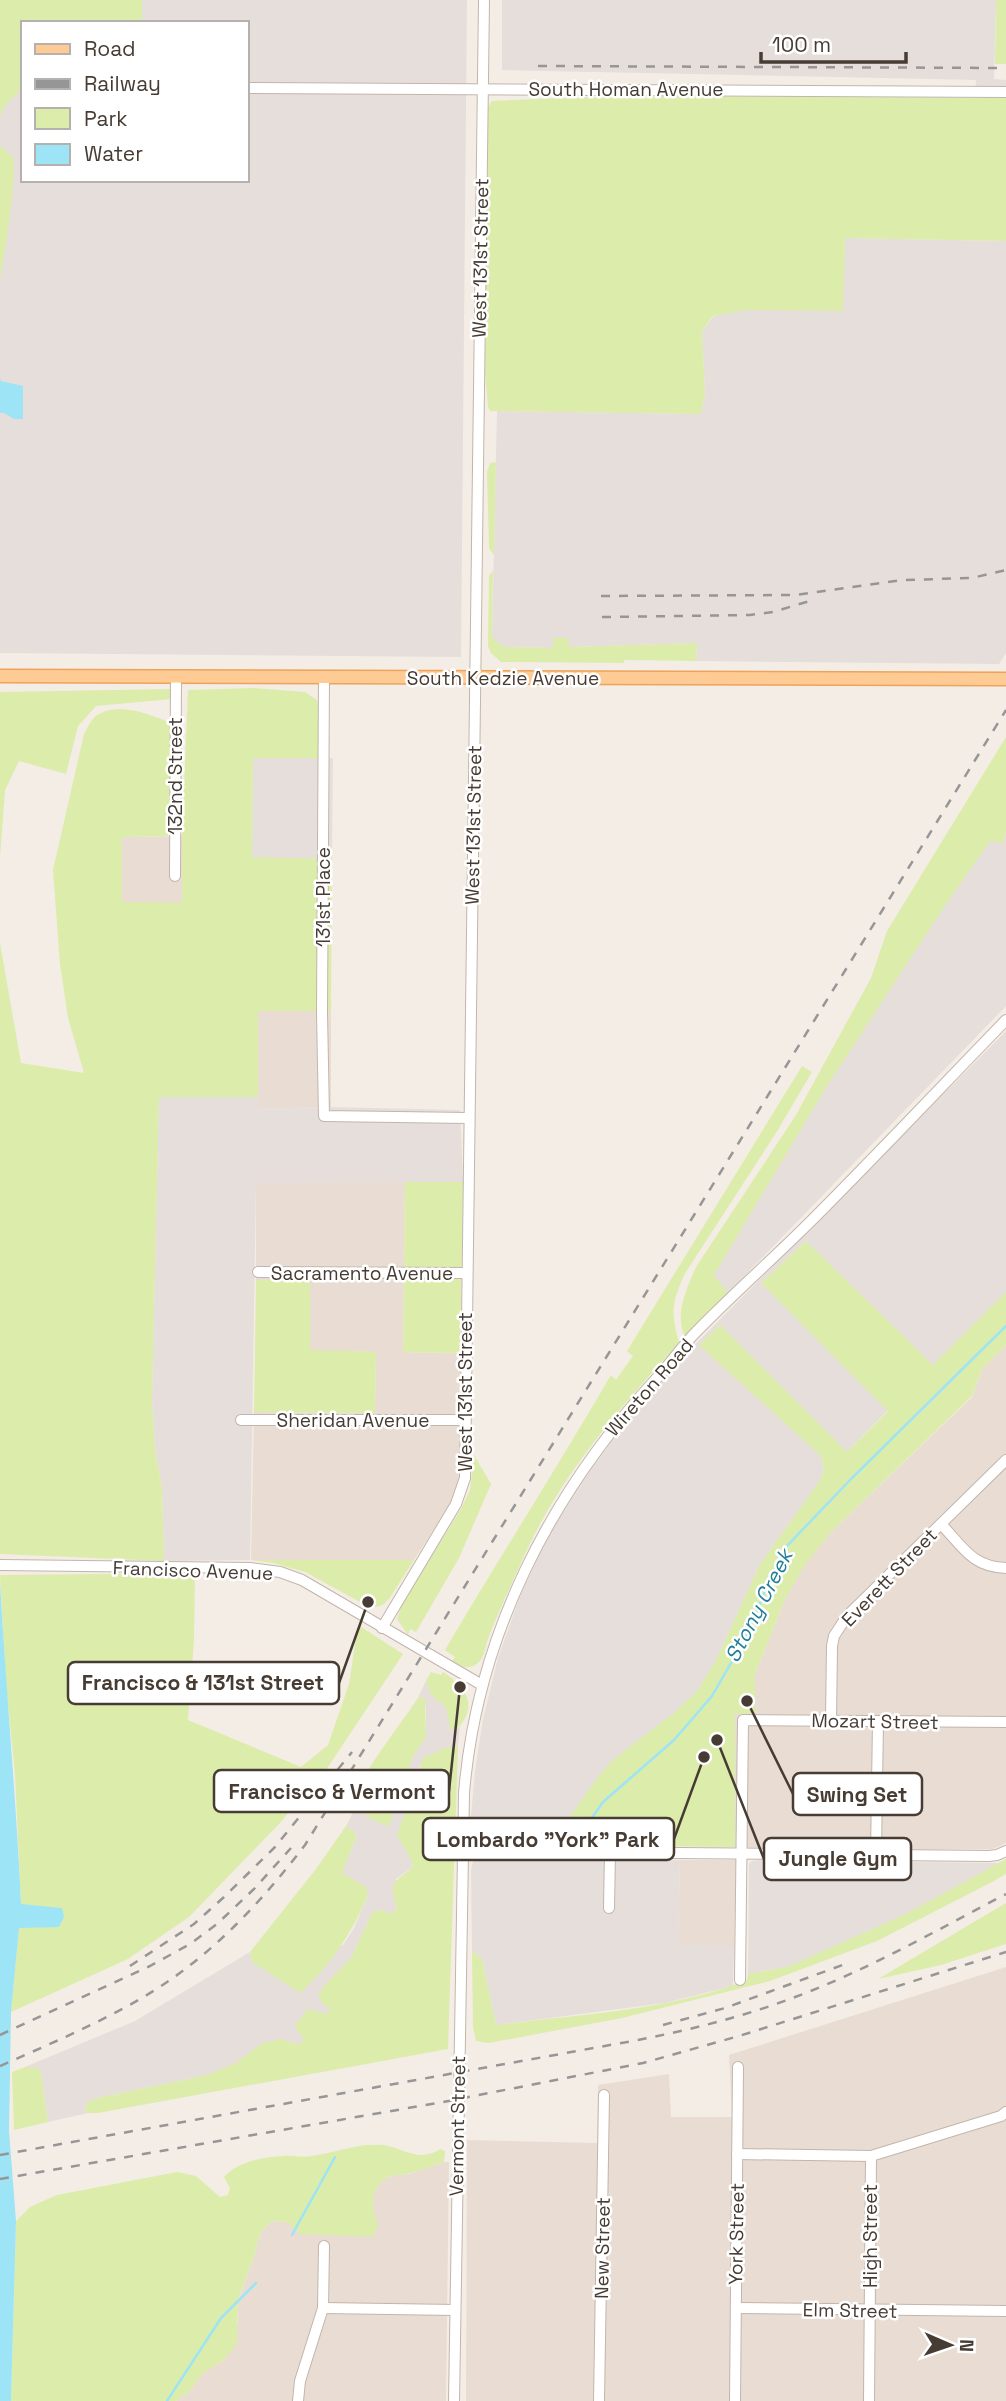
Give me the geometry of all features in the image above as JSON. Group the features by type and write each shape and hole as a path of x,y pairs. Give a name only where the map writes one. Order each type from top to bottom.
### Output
{"main road":[{"name":"South Kedzie Avenue","path":"0,676 1006,679"}],"street":[{"name":"West 131st Street","path":"382,1628 462,1493 465,1478 484,0"},
{"name":"South Homan Avenue","path":"248,88 1006,92"},
{"name":"132nd Street","path":"175,876 176,677"},
{"name":"131st Place","path":"324,677 324,1116 468,1118"},
{"name":"Wireton Road","path":"462,1850 466,1768 482,1685 498,1634 548,1522 607,1435 697,1332 814,1219 1006,1020"},
{"name":"Sacramento Avenue","path":"258,1272 466,1273"},
{"name":"Sheridan Avenue","path":"241,1420 464,1420"},
{"name":"Everett Street","path":"831,1720 832,1646 839,1627 1006,1460"},
{"path":"941,1524 979,1563 988,1567 1006,1568"},
{"name":"Francisco Avenue","path":"1,1565 250,1568 280,1572 302,1580 482,1685"},
{"name":"Mozart Street","path":"741,1854 743,1720 1006,1722"},
{"path":"876,1854 878,1721"},
{"path":"462,1850 989,1856 1006,1852"},
{"name":"Vermont Street","path":"454,2401 462,1850"},
{"path":"609,1908 610,1853"},
{"path":"740,1980 741,1854"},
{"name":"York Street","path":"735,2401 738,2067"},
{"name":"New Street","path":"599,2401 604,2095"},
{"path":"737,2154 871,2156 1004,2116"},
{"name":"High Street","path":"869,2401 871,2156"},
{"path":"298,2401 300,2381 323,2308 324,2246"},
{"path":"323,2308 455,2310"},
{"name":"Elm Street","path":"736,2308 1006,2311"}],"shaded area":[{"path":"142,0 467,0 461,657 0,653 0,79 21,79 21,182 248,182 248,21 142,21"},
{"path":"502,0 996,0 994,79 1006,80 1006,98 975,97 976,80 502,70"},
{"path":"845,238 1006,241 1006,653 999,664 696,661 697,643 568,647 567,638 553,639 553,648 503,647 492,638 497,411 701,414 705,393 702,331 714,316 747,309 842,311"},
{"path":"253,758 333,758 332,859 252,858"},
{"path":"1006,831 1006,1006 728,1293 713,1275 827,1086 942,910 990,841 1003,843"},
{"path":"182,836 183,903 122,903 122,837"},
{"path":"258,1011 331,1011 331,1107 257,1109"},
{"path":"1006,1031 1006,1292 933,1366 806,1241 761,1283 888,1410 847,1452 720,1325 700,1344 821,1456 824,1471 819,1482 760,1564 717,1658 698,1690 675,1712 614,1759 560,1833 560,1845 540,1845 541,1835 481,1835 479,1829 470,1827 475,1771 483,1719 498,1658 520,1596 546,1540 578,1485 611,1436 648,1392"},
{"path":"159,1096 258,1097 258,1109 331,1107 460,1110 463,1182 256,1183 250,1560 164,1561 162,1488 155,1449 152,1399"},
{"path":"405,1182 403,1352 460,1353 460,1472 454,1498 414,1560 251,1560 254,1412 375,1413 376,1352 310,1351 310,1280 256,1280 256,1183"},
{"path":"1006,1345 1006,1843 993,1849 735,1847 735,1713 755,1713 755,1674 786,1597 805,1564 830,1533 972,1397 982,1369"},
{"path":"426,1681 431,1695 446,1707 456,1730 460,1726 458,1746 445,1748 417,1769 411,1796 410,1857 413,1867 396,1879 394,1899 397,1909 390,1914 382,1910 373,1911 351,1958 325,1985 331,2009 299,2045 281,2039 262,2044 237,2063 207,2075 97,2098 88,2102 84,2109 88,2113 48,2122 41,2073 25,2067 135,2021 250,1952 252,1962 343,1945 354,1928 368,1895 365,1887 342,1873 357,1835 346,1826 357,1804 372,1818 389,1826 413,1756 426,1737 424,1697 418,1698"},
{"path":"481,1857 680,1860 678,1944 734,1946 733,1986 665,2003 496,2025 482,1958 472,1951 471,1870 473,1862"},
{"path":"680,1860 736,1860 734,1946 678,1945"},
{"path":"759,1860 999,1863 906,1914 787,1967 748,1974 749,1864"},
{"path":"1006,1967 1006,2401 466,2401 467,2140 597,2143 598,2085 669,2074 671,2117 732,2117 729,2055"},
{"path":"449,2162 446,2401 176,2401 189,2392 203,2373 224,2360 238,2323 238,2301 260,2233 272,2221 287,2222 301,2234 378,2225 373,2213 373,2193 382,2180"}],"green space":[{"path":"0,0 142,0 142,21 21,21 21,89 3,108 0,120"},
{"path":"996,0 1006,0 1006,64 995,64"},
{"path":"607,96 1006,98 1006,241 845,238 843,311 747,310 713,316 702,331 705,393 701,414 490,411 485,371 488,107 492,101"},
{"path":"0,146 14,158 14,174 0,279"},
{"path":"496,462 494,555 489,548 487,472 490,463"},
{"path":"493,570 492,637 503,647 553,648 553,638 568,638 569,647 697,643 696,661 501,662 488,646 489,576"},
{"path":"254,688 305,692 317,700 321,758 253,758 252,857 332,859 331,1011 258,1011 258,1097 159,1097 152,1399 155,1449 162,1488 164,1561 0,1554 0,943 21,1063 84,1073 68,1018 60,964 53,870 84,734 94,717 115,709 144,713 172,723 168,836 122,837 122,902 182,903 188,690"},
{"path":"171,689 172,699 96,706 78,726 66,774 19,761 5,790 0,858 0,692"},
{"path":"1006,737 1006,831 1003,843 990,841 827,1086 714,1275 728,1293 685,1337 681,1310 696,1267 796,1115 871,978 887,931"},
{"path":"802,1066 812,1072 684,1275 674,1309 679,1343 612,1420 552,1503 517,1572 480,1661 470,1667 451,1662 455,1657 445,1650 611,1375 616,1380 633,1356 627,1351"},
{"path":"405,1182 463,1182 460,1353 403,1352"},
{"path":"806,1241 933,1365 1006,1292 1006,1345 982,1369 972,1396 830,1533 805,1565 786,1597 755,1674 755,1713 735,1714 735,1847 560,1845 558,1838 564,1825 614,1759 675,1712 698,1690 717,1658 760,1564 819,1482 824,1471 821,1456 699,1345 720,1325 847,1452 888,1411 761,1283"},
{"path":"256,1280 310,1280 310,1350 376,1352 375,1413 254,1412"},
{"path":"474,1455 491,1484 459,1558 416,1632 410,1629 408,1635 397,1619 403,1602 461,1509 470,1490"},
{"path":"251,1560 414,1560 389,1599 383,1605 371,1608 305,1572"},
{"path":"195,1573 194,1639 188,1720 301,1767 328,1745 349,1684 358,1625 403,1654 326,1770 278,1825 189,1917 128,1959 11,2012 19,1927 59,1927 61,1908 21,1905 15,1774 6,1684 0,1575"},
{"path":"431,1672 441,1675 443,1672 464,1691 467,1713 456,1730 450,1729 446,1707 431,1695 426,1681"},
{"path":"425,1697 426,1737 413,1756 389,1826 360,1810 356,1795 394,1732 418,1698"},
{"path":"458,1746 448,2049 98,2113 88,2113 84,2109 88,2102 97,2098 207,2075 236,2063 261,2044 281,2039 299,2045 304,2038 295,2025 308,2009 326,2014 331,2009 323,2004 318,1995 351,1958 373,1911 382,1910 390,1914 397,1909 394,1884 413,1867 397,1836 423,1758 445,1748"},
{"path":"346,1826 357,1835 342,1873 366,1887 368,1895 340,1948 300,1993 252,1962 250,1952 316,1869"},
{"path":"1006,1859 1006,1874 994,1881 877,1941 770,1981 622,2018 489,2043 476,2041 473,2027 472,1951 482,1958 496,2025 655,2005 687,1999 747,1980 748,1974 787,1967 906,1914"},
{"path":"1006,1903 1006,1944 941,1965 878,1979"},
{"path":"25,2067 38,2068 41,2073 48,2122 14,2130 12,2072"},
{"path":"365,2145 386,2145 421,2155 440,2149 445,2151 444,2162 409,2174 395,2175 381,2182 374,2195 378,2225 373,2237 300,2234 287,2222 272,2221 260,2233 238,2300 237,2344 224,2360 203,2373 189,2392 176,2401 11,2401 16,2221 30,2207 57,2195 177,2172 196,2176 220,2197 228,2195 230,2188 224,2177 244,2164 276,2157 312,2156"}],"water":[{"path":"0,378 1,381 23,386 23,419 14,419 0,413"},
{"path":"0,1582 21,1904 62,1908 64,1917 59,1927 19,1928 11,2012 9,2131 16,2221 11,2401 0,2401"}],"waterway":[{"name":"Stony Creek","path":"581,1833 603,1802 674,1740 712,1696 743,1642 784,1549 1006,1326"},
{"name":"Stony Creek","path":"292,2235 335,2157"},
{"name":"Stony Creek","path":"167,2401 221,2318 256,2283"}],"railway":[{"path":"538,66 1006,68"},
{"path":"601,596 796,595 903,580 972,578 1006,570"},
{"path":"602,617 750,615 773,612 813,600"},
{"path":"0,2066 118,2011 177,1975 236,1924 272,1886 305,1845 1006,710"},
{"path":"130,1966 194,1924 224,1897 275,1847 352,1752"},
{"path":"0,2035 150,1966 190,1944 217,1924 254,1889 291,1848"},
{"path":"0,2155 638,2040 701,2026 803,1994 855,1972 1006,1894"},
{"path":"0,2179 443,2102 643,2063 739,2036 1006,1952"},
{"path":"663,2025 725,2008 848,1963"}],"place":[{"name":"Francisco & 131st Street","path":"368,1602"},
{"name":"Francisco & Vermont","path":"460,1687"},
{"name":"Swing Set","path":"747,1701"},
{"name":"Jungle Gym","path":"717,1740"},
{"name":"Lombardo \"York\" Park","path":"704,1757"}]}
